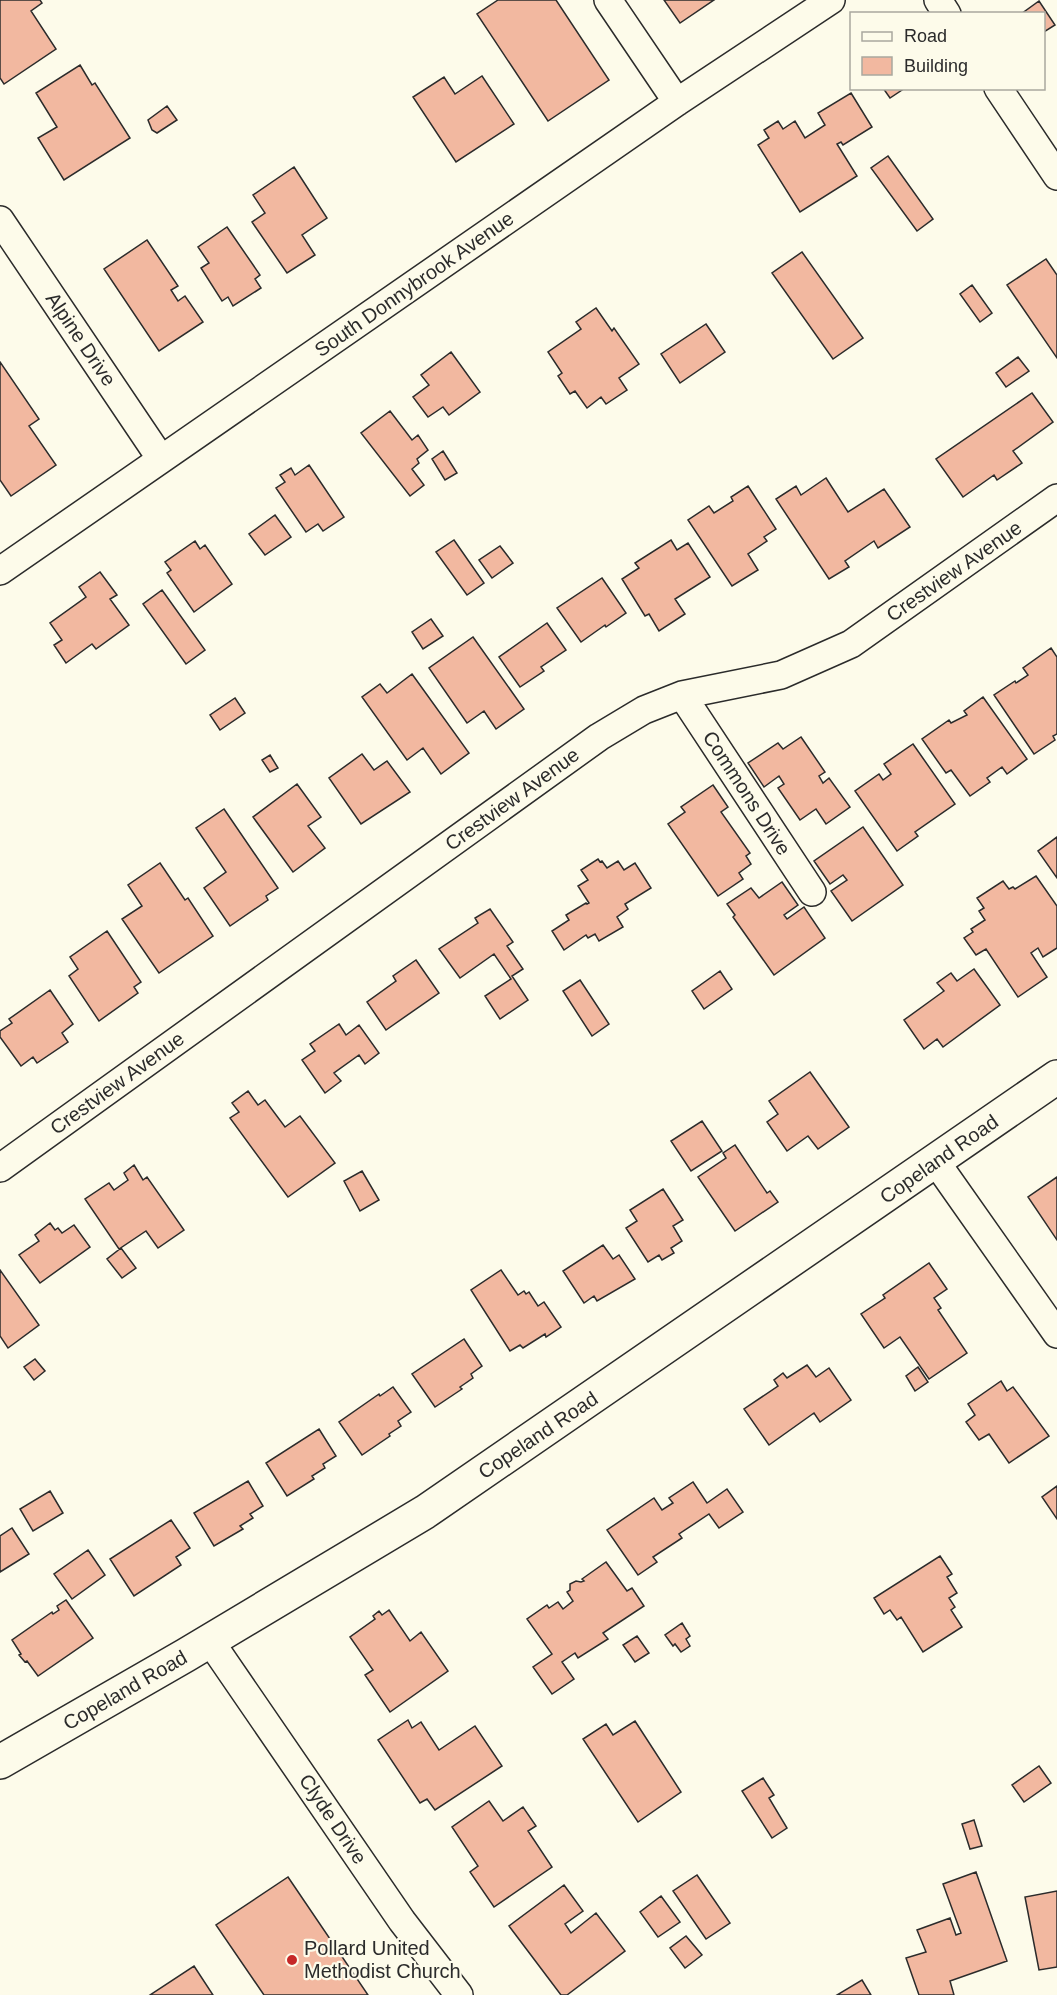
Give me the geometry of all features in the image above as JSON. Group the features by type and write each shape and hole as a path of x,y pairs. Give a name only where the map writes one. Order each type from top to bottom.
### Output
{"street":[{"path":"608,0 677,102"},
{"name":"South Donnybrook Avenue","path":"0,571 677,102 831,0"},
{"path":"999,90 1057,177"},
{"name":"Alpine Drive","path":"0,220 161,459"},
{"name":"Crestview Avenue","path":"0,1168 599,737 644,710 682,695 781,675 851,644 1057,498"},
{"name":"Commons Drive","path":"682,695 812,892"},
{"name":"Copeland Road","path":"0,1762 210,1641 425,1512 1057,1077"},
{"path":"936,1162 1057,1334"},
{"name":"Clyde Drive","path":"210,1641 402,1921 459,1995"}],"building":[{"path":"0,0 40,0 42,3 31,11 56,49 4,84 0,78"},
{"path":"498,0 556,0 609,80 548,121 477,14"},
{"path":"664,0 714,0 680,23"},
{"path":"1039,1 1055,25 1045,31 1045,12 1024,12"},
{"path":"80,65 92,85 95,83 130,138 64,180 38,138 57,127 36,93"},
{"path":"482,76 514,124 456,162 413,97 444,77 455,94"},
{"path":"884,90 902,90 890,98"},
{"path":"851,93 872,127 843,145 841,142 837,144 857,176 800,212 758,145 769,138 764,130 778,121 783,129 795,121 805,138 825,125 818,113"},
{"path":"167,106 177,120 157,133 152,130 148,120"},
{"path":"888,156 933,219 917,231 871,168"},
{"path":"294,167 327,218 302,235 315,255 287,273 252,222 265,213 253,195"},
{"path":"227,227 260,275 255,279 261,288 233,306 228,297 222,301 201,268 209,263 198,247"},
{"path":"147,240 178,286 171,290 178,301 185,296 203,322 159,351 104,269"},
{"path":"802,252 863,338 833,359 772,273"},
{"path":"1046,259 1057,275 1057,358 1007,285"},
{"path":"972,285 992,313 980,322 960,294"},
{"path":"596,308 612,331 614,328 639,364 619,378 627,390 606,404 601,397 587,408 575,391 570,394 558,376 562,373 548,352 581,329 576,322"},
{"path":"706,324 725,352 680,383 661,354"},
{"path":"451,352 480,392 449,415 443,407 428,417 413,397 429,385 421,375"},
{"path":"1018,357 1029,371 1006,387 996,373"},
{"path":"0,362 39,419 29,426 56,465 11,496 0,480"},
{"path":"1032,393 1053,422 1013,451 1022,463 997,480 994,475 963,497 936,459"},
{"path":"390,411 412,440 418,435 428,450 417,459 419,463 412,469 424,485 410,496 361,433"},
{"path":"443,451 457,473 445,480 432,459"},
{"path":"309,465 344,517 323,531 318,524 306,532 276,488 285,482 280,475 291,468 295,475"},
{"path":"826,478 848,512 884,489 910,527 878,548 874,541 845,561 849,567 829,579 776,499 796,486 801,495"},
{"path":"748,486 776,529 764,537 767,541 748,554 758,570 732,586 688,520 709,506 714,513 733,501 731,497"},
{"path":"275,515 291,537 265,555 249,534"},
{"path":"454,540 484,583 467,595 436,552"},
{"path":"671,540 677,550 688,543 710,577 675,599 685,614 659,631 649,614 645,616 622,579 639,568 635,563"},
{"path":"195,541 200,549 205,545 232,584 194,612 167,573 171,570 165,562"},
{"path":"500,546 513,563 492,578 479,560"},
{"path":"100,572 117,595 110,599 129,625 96,649 92,644 66,663 54,645 62,640 50,623 86,597 79,587"},
{"path":"602,578 626,613 581,642 557,608"},
{"path":"162,590 205,650 186,664 143,604"},
{"path":"431,619 443,636 423,649 412,632"},
{"path":"547,623 566,650 541,667 544,671 520,687 499,657"},
{"path":"473,637 524,709 496,729 484,711 467,723 429,668"},
{"path":"1051,648 1057,657 1057,734 1053,736 1055,740 1034,754 994,695 1028,675 1023,668"},
{"path":"412,674 469,753 441,774 423,748 407,760 362,697 380,684 387,693"},
{"path":"983,697 1027,759 1007,774 1002,767 987,778 990,782 970,796 951,770 946,773 922,739 949,720 951,723 967,715 964,711"},
{"path":"235,698 245,713 220,730 210,715"},
{"path":"801,737 825,772 819,776 823,783 829,778 850,807 826,824 816,809 800,820 778,788 784,784 779,776 764,787 748,763 778,743 783,749"},
{"path":"913,744 955,804 915,832 918,836 897,851 855,791 879,774 883,780 891,774 884,764"},
{"path":"362,754 374,770 387,761 410,792 361,824 329,778"},
{"path":"270,755 278,768 270,772 262,760"},
{"path":"297,784 321,817 308,826 325,848 293,872 253,817"},
{"path":"713,785 728,807 721,812 750,853 746,856 751,864 739,873 743,879 718,896 668,824 685,812 681,807"},
{"path":"224,809 278,888 266,896 268,900 230,926 204,888 226,872 196,828"},
{"path":"863,827 903,885 852,921 831,891 847,880 843,875 830,884 814,861"},
{"path":"1057,837 1057,878 1038,851"},
{"path":"598,859 607,868 618,861 624,870 635,863 651,888 625,904 628,909 617,917 623,927 599,941 595,934 588,938 586,935 564,950 552,931 569,920 566,915 589,903 578,886 588,880 581,870"},
{"path":"160,863 185,900 188,898 213,936 159,973 122,919 142,906 128,885"},
{"path":"1036,876 1057,906 1057,948 1043,957 1038,948 1031,953 1047,977 1018,997 986,949 976,955 964,938 973,932 971,929 985,920 979,911 984,908 977,898 1003,881 1009,889 1013,887 1015,889"},
{"path":"782,882 798,905 784,915 787,919 804,907 825,938 774,975 733,917 735,915 727,904 751,888 759,898"},
{"path":"490,909 513,942 507,946 523,969 512,976 528,1000 500,1019 485,996 511,979 494,954 460,978 439,949 478,923 475,918"},
{"path":"107,931 141,982 134,987 138,993 99,1021 69,976 78,969 70,957"},
{"path":"416,960 439,993 386,1030 367,1002 396,981 393,976"},
{"path":"974,969 1000,1005 943,1047 937,1039 924,1049 904,1020 944,991 937,983 951,973 957,981"},
{"path":"720,971 732,989 704,1009 692,991"},
{"path":"580,980 609,1024 592,1036 563,991"},
{"path":"50,990 73,1024 62,1033 68,1042 37,1063 33,1057 21,1066 0,1037 0,1031 12,1023 9,1019"},
{"path":"339,1024 346,1035 359,1025 379,1053 365,1064 359,1055 334,1073 341,1081 325,1093 302,1060 315,1051 310,1044"},
{"path":"810,1072 849,1127 818,1149 808,1136 787,1151 767,1122 778,1114 769,1101"},
{"path":"248,1091 258,1105 265,1100 285,1127 300,1116 335,1163 288,1197 230,1118 239,1112 232,1103"},
{"path":"702,1121 722,1151 691,1171 671,1141"},
{"path":"735,1145 767,1193 770,1191 778,1202 735,1231 698,1177 726,1158 723,1153"},
{"path":"134,1165 143,1180 147,1177 184,1230 158,1248 146,1231 119,1249 85,1199 109,1183 114,1190 128,1180 124,1173"},
{"path":"362,1171 379,1200 360,1211 344,1181"},
{"path":"1057,1177 1057,1240 1028,1197"},
{"path":"663,1189 683,1220 673,1226 682,1241 671,1248 674,1253 662,1260 659,1255 648,1262 626,1228 637,1221 630,1210"},
{"path":"50,1223 55,1230 58,1228 62,1233 74,1225 90,1247 40,1283 19,1255 39,1241 35,1235"},
{"path":"603,1245 613,1259 619,1255 635,1279 597,1301 594,1296 584,1303 563,1271"},
{"path":"121,1248 136,1268 122,1278 107,1259"},
{"path":"929,1263 947,1289 934,1298 941,1308 938,1310 967,1353 929,1379 900,1337 884,1348 861,1314 885,1298 883,1295"},
{"path":"0,1270 39,1325 8,1348 0,1336"},
{"path":"501,1270 518,1295 524,1291 526,1294 529,1292 538,1306 544,1302 561,1327 523,1348 520,1345 510,1351 471,1290"},
{"path":"464,1339 482,1366 471,1374 473,1378 460,1387 462,1389 435,1407 412,1374"},
{"path":"35,1359 45,1371 34,1380 24,1367"},
{"path":"807,1365 816,1377 829,1368 851,1400 820,1422 814,1413 769,1445 744,1409 778,1386 774,1380 783,1373 787,1378"},
{"path":"918,1367 928,1382 915,1391 906,1376"},
{"path":"1001,1381 1007,1391 1013,1387 1049,1436 1009,1463 989,1434 979,1440 966,1422 975,1415 968,1404"},
{"path":"393,1387 411,1412 398,1421 401,1426 389,1434 390,1436 362,1455 339,1422"},
{"path":"319,1429 336,1456 323,1464 325,1468 312,1476 314,1479 287,1496 266,1463"},
{"path":"248,1481 263,1506 250,1514 253,1518 240,1526 243,1529 214,1546 194,1513"},
{"path":"693,1482 707,1503 727,1489 743,1512 719,1528 709,1514 679,1534 682,1538 653,1557 657,1562 638,1575 607,1530 654,1498 662,1510 673,1503 669,1498"},
{"path":"1057,1486 1057,1519 1042,1497"},
{"path":"50,1491 63,1513 33,1531 20,1509"},
{"path":"171,1520 190,1548 176,1557 181,1565 134,1596 110,1559"},
{"path":"12,1528 29,1554 0,1572 0,1536"},
{"path":"88,1550 105,1575 72,1599 54,1574"},
{"path":"940,1556 952,1574 947,1577 957,1593 949,1598 955,1607 951,1610 962,1627 923,1652 901,1617 897,1620 890,1610 884,1614 874,1598"},
{"path":"606,1562 627,1591 632,1588 644,1606 603,1633 608,1639 578,1658 575,1653 562,1662 574,1679 552,1694 533,1667 552,1654 527,1619 547,1605 549,1608 558,1602 563,1609 573,1601 567,1592 570,1590 570,1584 584,1581 582,1579"},
{"path":"66,1600 93,1638 38,1676 27,1661 25,1662 19,1655 21,1654 12,1640 52,1612 53,1614 59,1610 57,1606"},
{"path":"389,1610 410,1641 421,1632 448,1671 390,1712 365,1675 373,1670 350,1637 375,1619 373,1616 379,1611 382,1615"},
{"path":"682,1623 690,1636 686,1639 690,1646 681,1652 665,1635"},
{"path":"637,1636 649,1653 635,1662 623,1645"},
{"path":"408,1720 412,1728 421,1722 439,1750 475,1726 502,1766 435,1810 427,1799 420,1803 378,1740"},
{"path":"635,1721 681,1792 638,1822 583,1739 606,1724 613,1735"},
{"path":"1039,1766 1051,1783 1024,1802 1012,1785"},
{"path":"763,1778 774,1795 769,1798 787,1828 772,1838 742,1791"},
{"path":"489,1801 503,1821 523,1807 536,1826 528,1831 552,1867 494,1907 470,1872 478,1866 452,1827"},
{"path":"974,1820 982,1846 970,1849 962,1824"},
{"path":"976,1872 1007,1961 950,1981 954,1995 919,1995 906,1958 926,1952 917,1930 950,1918 956,1935 961,1933 943,1884"},
{"path":"697,1875 730,1923 706,1939 673,1891"},
{"name":"Pollard United Methodist Church","path":"288,1877 368,1995 264,1995 216,1925"},
{"path":"564,1885 583,1911 565,1924 571,1933 596,1913 625,1951 567,1995 561,1995 509,1926"},
{"path":"1057,1891 1057,1967 1039,1970 1025,1897"},
{"path":"661,1896 680,1922 658,1937 640,1912"},
{"path":"686,1936 702,1955 685,1968 670,1948"},
{"path":"194,1966 213,1995 150,1995"},
{"path":"862,1980 871,1995 837,1995"}],"place":[{"name":"Pollard United Methodist Church","path":"292,1960"}]}
